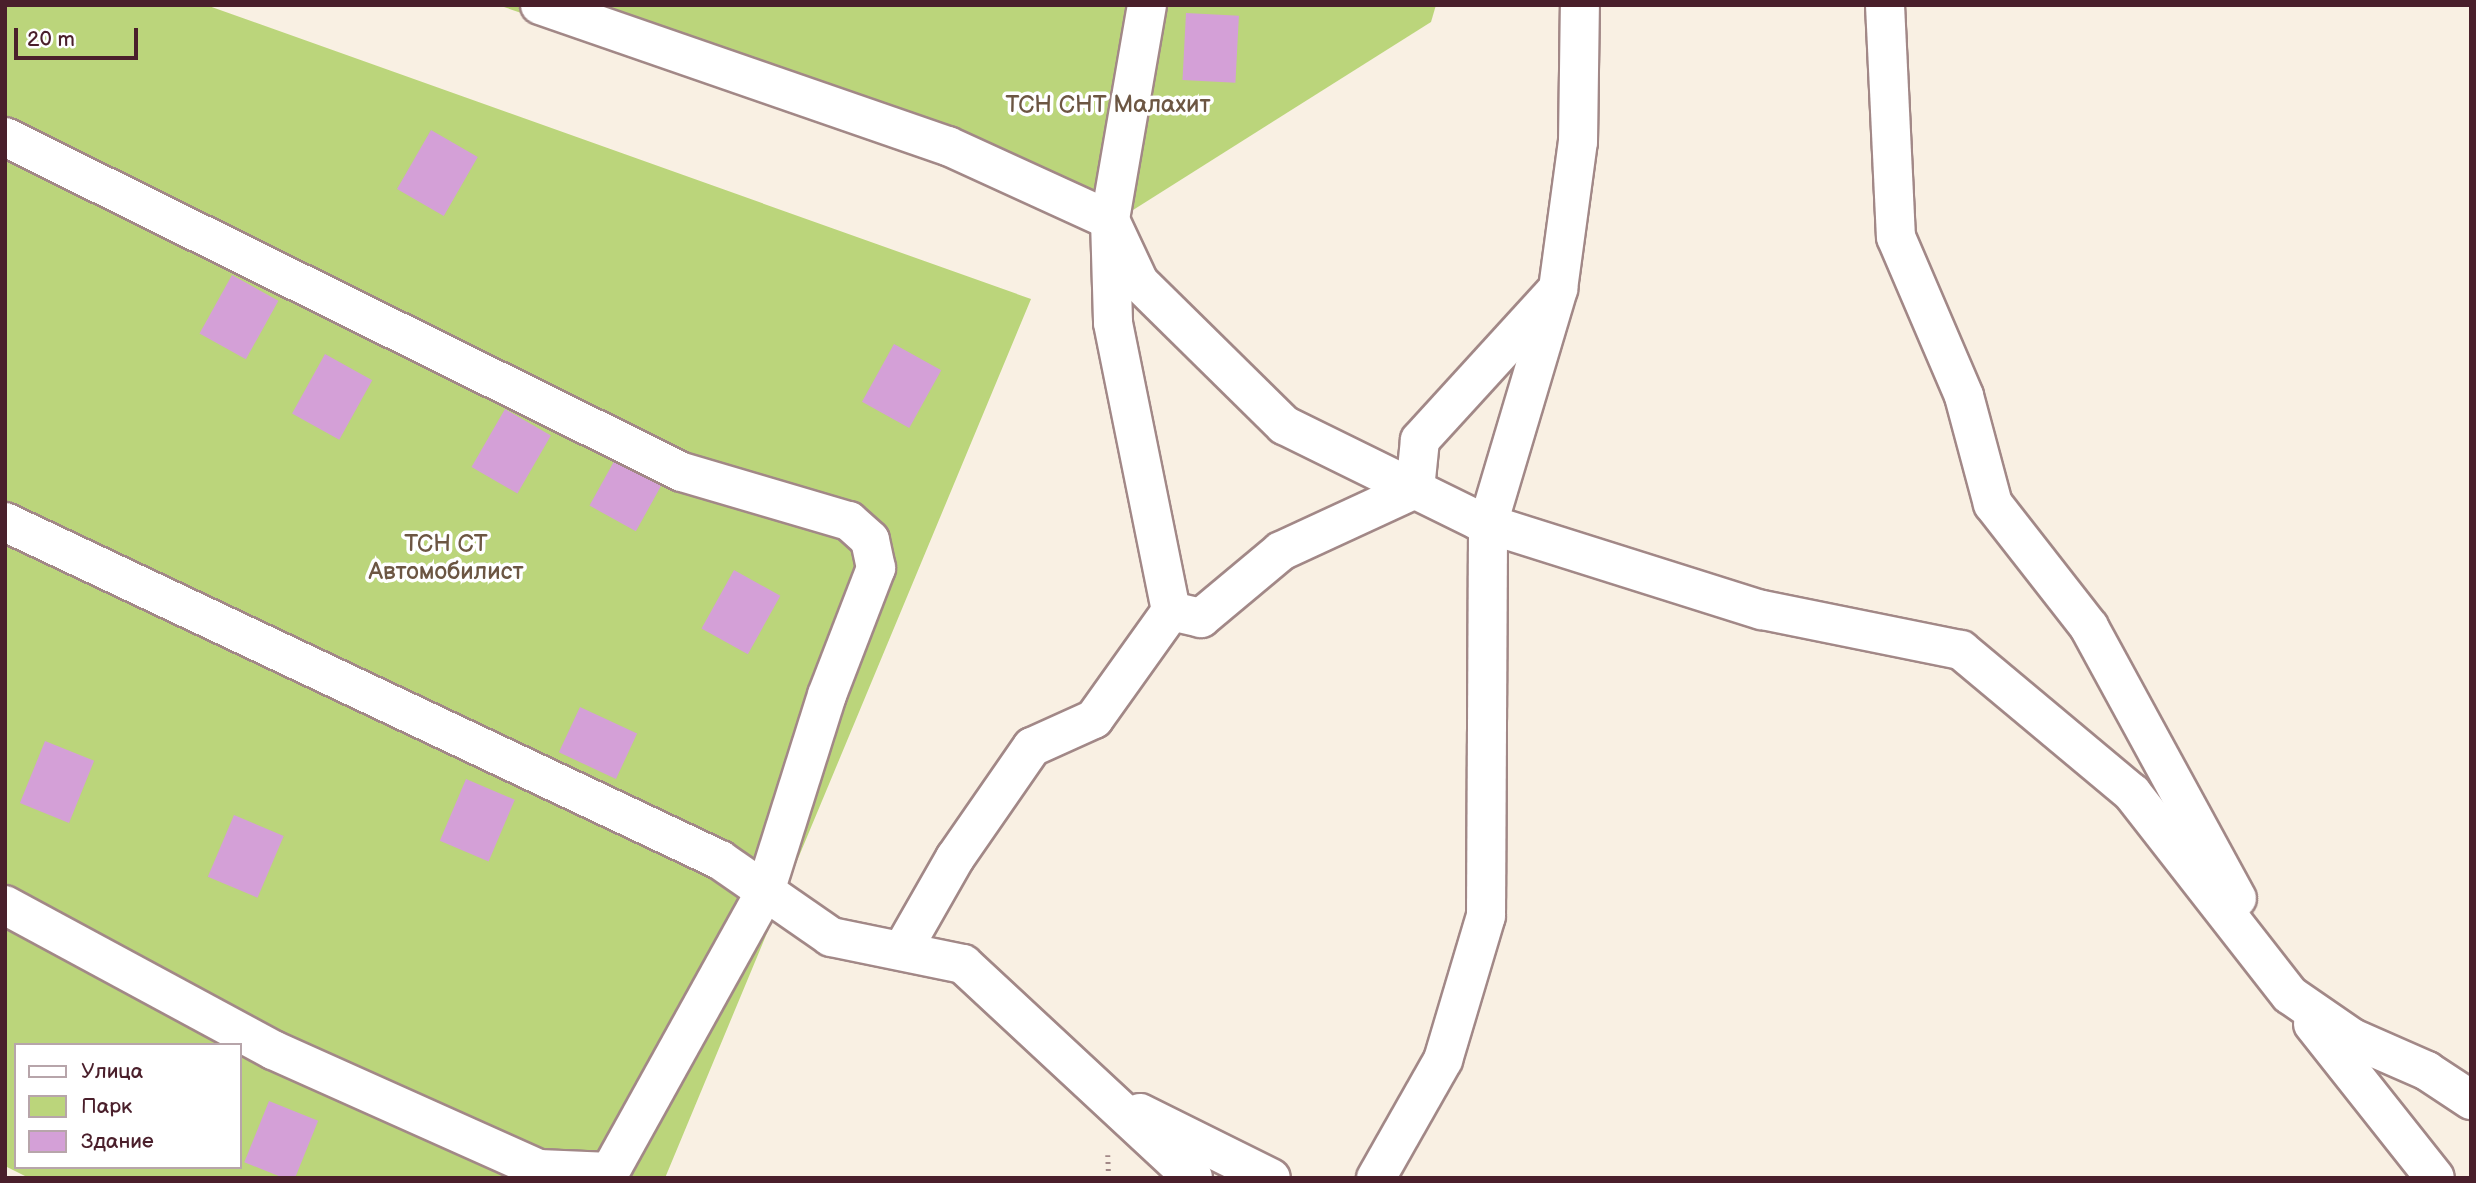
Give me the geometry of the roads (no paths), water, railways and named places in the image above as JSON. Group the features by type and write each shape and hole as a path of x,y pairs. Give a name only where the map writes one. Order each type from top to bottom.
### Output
{"street":[{"path":"540,5 948,146 1110,219 1139,282 1283,425 1488,524 1762,610 1961,650 2132,793 2435,1178"},
{"path":"904,950 955,858 1032,747 1094,719 1171,611 1113,323 1110,219 1147,5"},
{"path":"1376,1178 1443,1060 1486,916 1488,524 1559,289 1577,142 1580,5"},
{"path":"1885,5 1896,237 1965,396 1993,504 2089,627 2290,995 2352,1038 2427,1071 2471,1100"},
{"path":"5,137 681,472 861,529 876,568 827,695 765,892 610,1172 526,1163 273,1050 5,905"},
{"path":"1415,489 1420,440 1559,289"},
{"path":"1171,611 1201,618 1282,551 1415,489"},
{"path":"5,522 720,860 831,937 963,964 1194,1178"},
{"path":"1104,1095 1270,1178"}],"park label":[{"name":"ТСН СНТ Малахит","path":"1108,105"},
{"name":"ТСН СТ Автомобилист","path":"446,558"}]}
